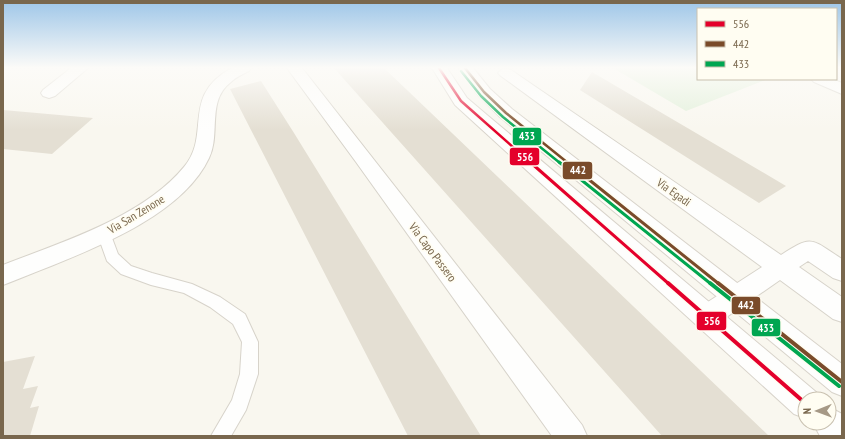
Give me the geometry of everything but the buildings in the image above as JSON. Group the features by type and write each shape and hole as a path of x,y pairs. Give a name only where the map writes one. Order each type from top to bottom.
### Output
{"street":[{"path":"49,93 55,88"},
{"name":"Via San Zenone","path":"3,275 104,233 140,214 163,199 192,172 200,160 204,148 207,105 211,94 217,88"},
{"name":"Via Capo Passero","path":"310,88 571,436"},
{"path":"453,88 462,101 481,120 797,396"},
{"path":"481,88 506,112 842,382"},
{"name":"Via Egadi","path":"528,88 842,311"},
{"path":"706,317 808,249 842,271"}],"lane":[{"path":"104,233 112,257 126,270 151,279 187,288 215,302 239,319 250,342 249,374 240,404 220,436"}],"green space":[{"path":"648,88 744,88 686,111"}],"transit line":[{"name":"556","path":"453,88 461,101 797,396"},
{"name":"433","path":"475,88 503,117 839,386"},
{"name":"442","path":"481,88 506,113 842,382"}]}
